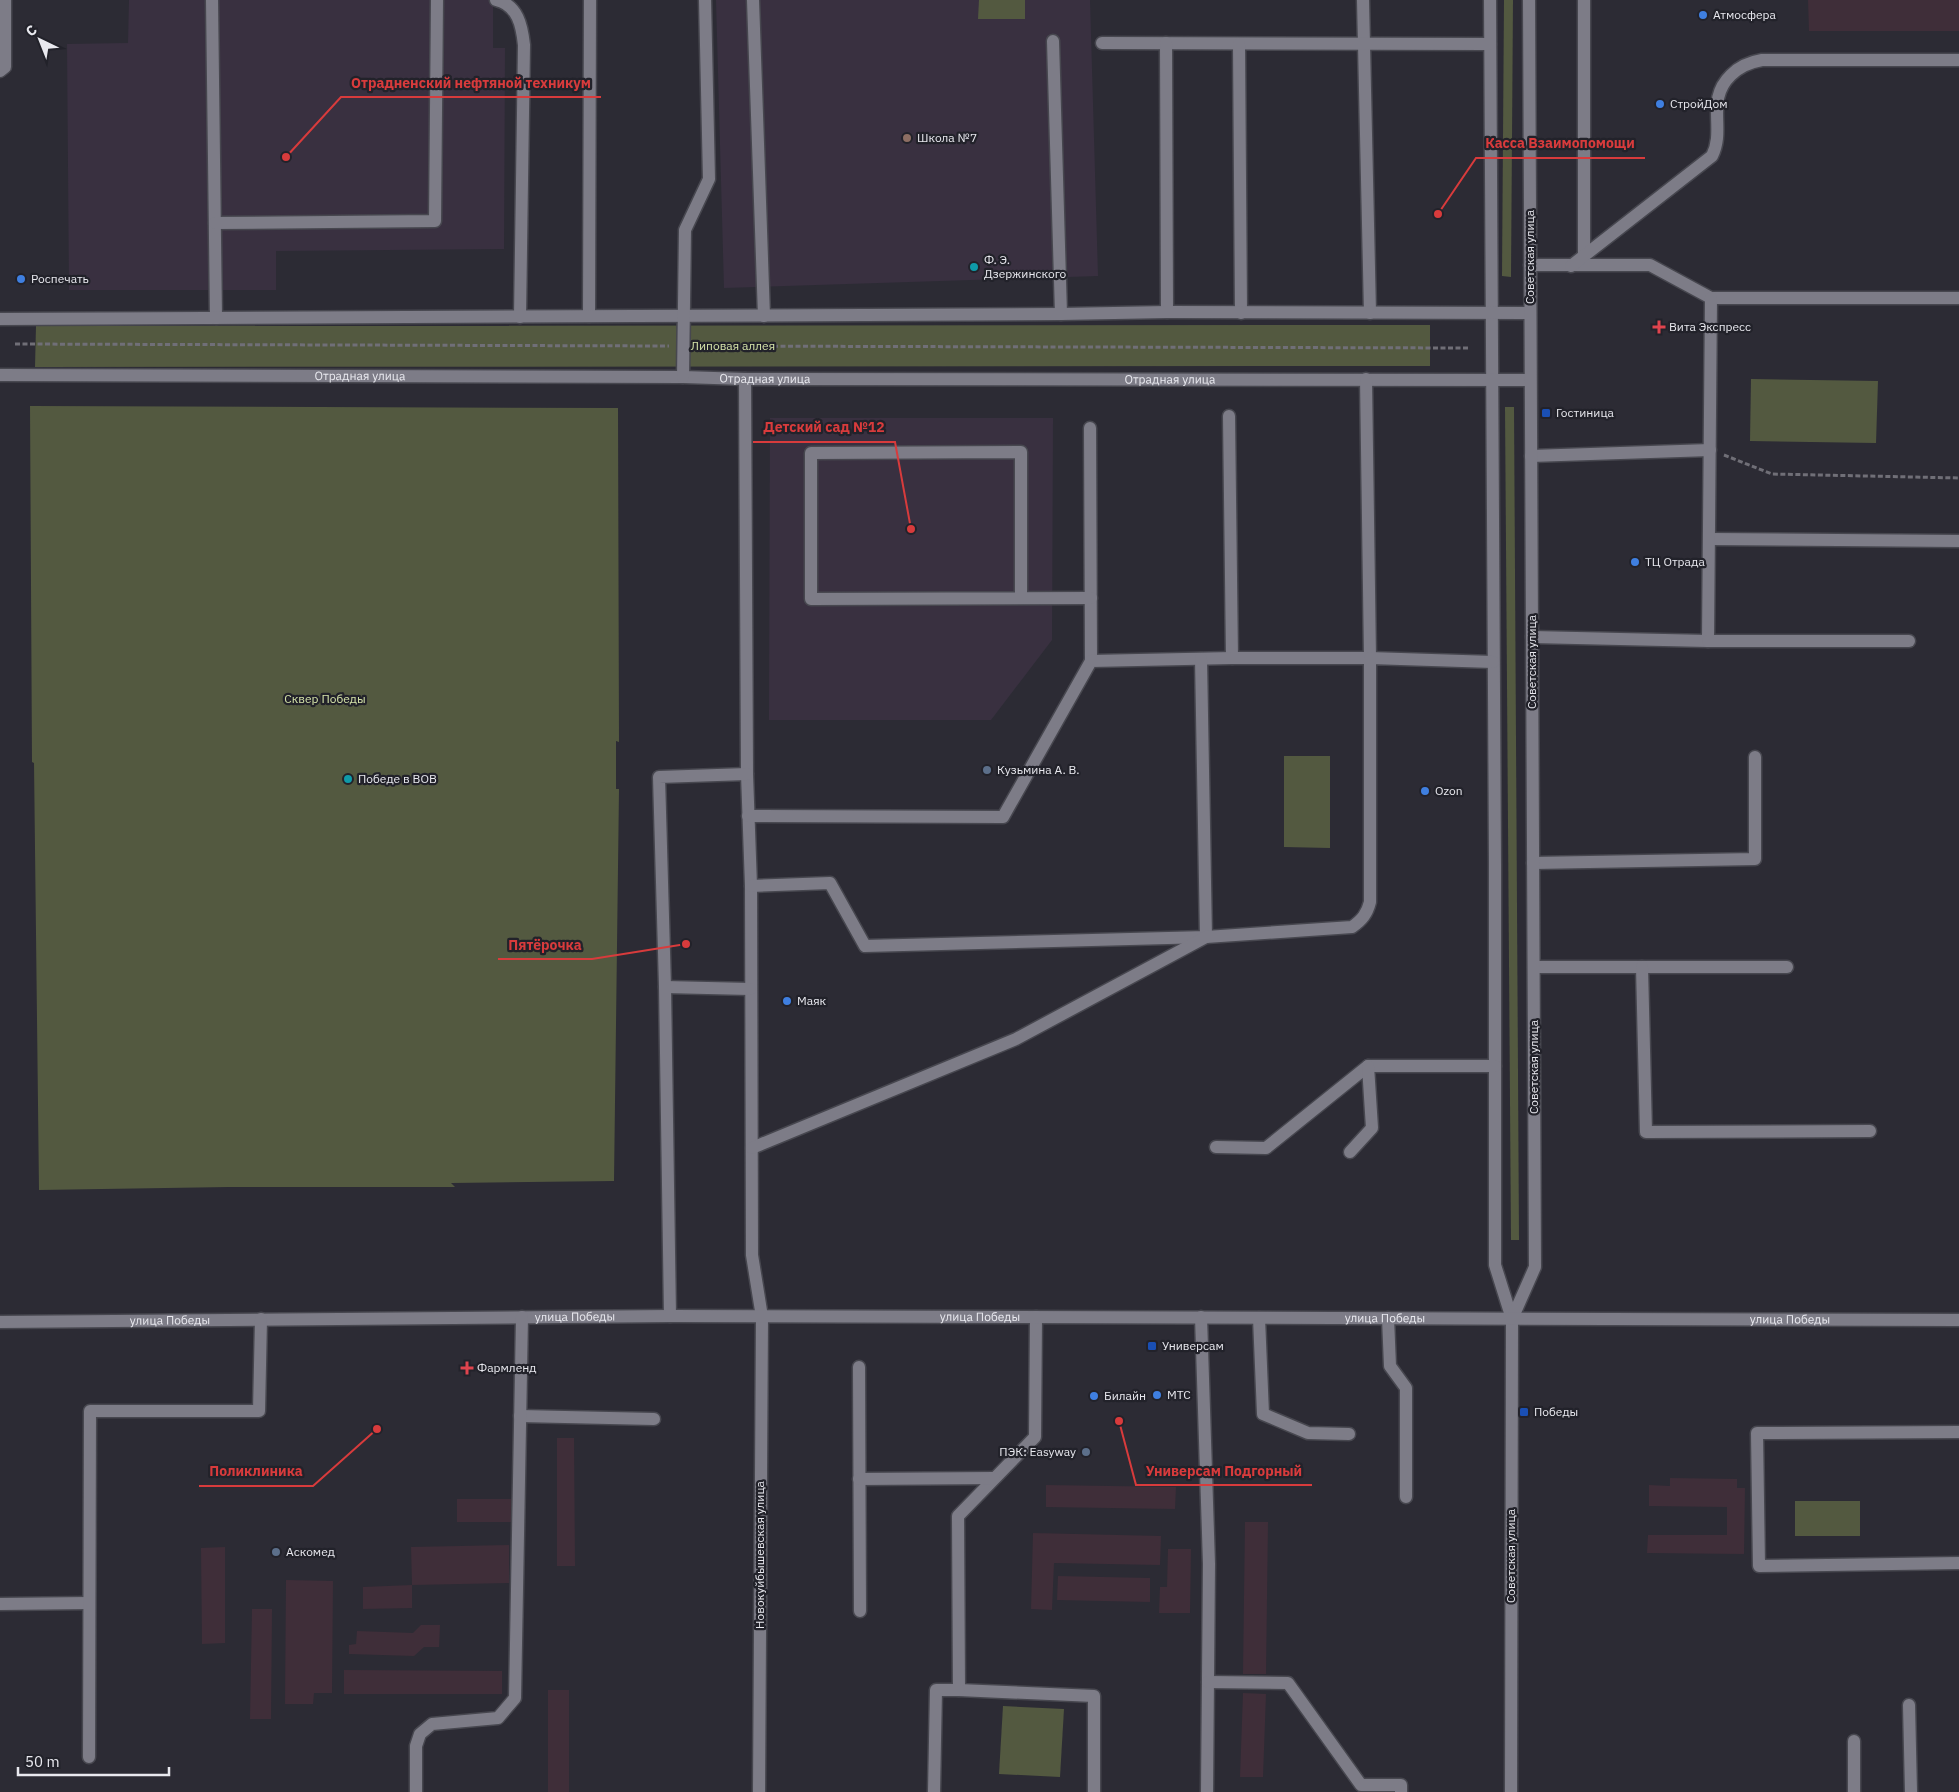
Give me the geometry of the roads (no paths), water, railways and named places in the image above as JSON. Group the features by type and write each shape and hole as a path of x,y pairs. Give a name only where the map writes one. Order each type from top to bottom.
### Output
{"street":[{"path":"0,71 5,67 5,0"},
{"path":"212,0 216,318"},
{"path":"215,223 435,222 437,0"},
{"path":"496,0 507,4 516,13 524,45 520,317"},
{"path":"589,316 590,0"},
{"path":"683,377 685,230 709,179 705,0"},
{"path":"753,0 764,316"},
{"path":"1363,0 1370,313"},
{"name":"Советская улица","path":"1490,0 1495,1265 1512,1319 1511,1792"},
{"name":"Советская улица","path":"1512,1319 1536,1267 1529,0"},
{"path":"1584,0 1584,256"},
{"path":"1053,41 1061,314"},
{"path":"1102,43 1490,44"},
{"path":"1166,44 1167,312"},
{"path":"1239,44 1242,314"},
{"path":"1571,266 1712,156 1717,146 1716,99 1720,88 1726,80 1744,65 1762,60 1959,60"},
{"path":"1530,265 1650,265 1710,298 1959,298"},
{"path":"1708,641 1710,298"},
{"path":"0,319 764,316 1167,312 1242,314 1530,312"},
{"name":"Отрадная улица","path":"0,375 683,377 745,379 1530,380"},
{"name":"Новокуйбышевская улица","path":"745,379 747,774 751,886 752,1255 762,1317 759,1792"},
{"path":"751,886 830,883 865,946 1206,937 1352,927 1361,921 1367,912 1370,902 1370,658 1366,379"},
{"path":"1229,416 1232,658"},
{"path":"748,816 1003,817 1091,661 1090,428"},
{"path":"1531,456 1710,450"},
{"path":"1021,598 1021,452 811,453 811,599 1091,598"},
{"path":"1710,538 1959,541"},
{"path":"1532,638 1708,641 1909,641"},
{"path":"1091,661 1370,658 1494,662"},
{"path":"1202,659 1206,937"},
{"path":"1533,863 1755,859 1755,757"},
{"path":"670,1316 665,987 659,777 747,774"},
{"path":"752,1148 1016,1039 1206,937"},
{"path":"1534,967 1787,967"},
{"path":"1642,967 1646,1132 1870,1131"},
{"path":"665,987 750,990"},
{"path":"1350,1152 1372,1128 1368,1066"},
{"path":"1216,1147 1266,1148 1368,1066 1495,1066"},
{"name":"улица Победы","path":"0,1322 670,1316 1959,1320"},
{"path":"416,1792 416,1746 420,1734 432,1724 498,1718 515,1698 522,1317"},
{"path":"959,1690 958,1516 1034,1437 1036,1317"},
{"path":"1201,1317 1209,1564 1207,1792"},
{"path":"1259,1318 1263,1414 1308,1433 1350,1434"},
{"path":"1388,1318 1390,1366 1406,1388 1406,1497"},
{"path":"89,1757 90,1411 259,1411 261,1319"},
{"path":"859,1367 860,1611"},
{"path":"520,1416 654,1419"},
{"path":"1959,1432 1757,1432 1759,1566 1959,1563"},
{"path":"860,1479 994,1478"},
{"path":"0,1604 89,1603"},
{"path":"1208,1682 1288,1683 1361,1785 1401,1785 1401,1792"},
{"path":"934,1792 936,1690 1094,1696 1094,1792"},
{"path":"1909,1705 1910,1792"},
{"path":"1854,1741 1854,1792"}],"place":[{"name":"Атмосфера","path":"1703,15"},
{"name":"СтройДом","path":"1660,104"},
{"name":"Школа №7","path":"907,138"},
{"name":"Отрадненский нефтяной техникум","path":"286,157"},
{"name":"Касса Взаимопомощи","path":"1438,214"},
{"name":"Ф. Э. Дзержинского","path":"974,267"},
{"name":"Роспечать","path":"21,279"},
{"name":"Вита Экспресс","path":"1659,327"},
{"name":"Гостиница","path":"1546,413"},
{"name":"Детский сад №12","path":"911,529"},
{"name":"ТЦ Отрада","path":"1635,562"},
{"name":"Кузьмина А. В.","path":"987,770"},
{"name":"Победе в ВОВ","path":"348,779"},
{"name":"Ozon","path":"1425,791"},
{"name":"Пятёрочка","path":"686,944"},
{"name":"Маяк","path":"787,1001"},
{"name":"Универсам","path":"1152,1346"},
{"name":"Фармленд","path":"467,1368"},
{"name":"МТС","path":"1157,1395"},
{"name":"Билайн","path":"1094,1396"},
{"name":"Победы","path":"1524,1412"},
{"name":"Универсам Подгорный","path":"1119,1421"},
{"name":"Поликлиника","path":"377,1429"},
{"name":"ПЭК: Easyway","path":"1086,1452"},
{"name":"Аскомед","path":"276,1552"}],"park label":[{"name":"Липовая аллея","path":"733,346"},
{"name":"Сквер Победы","path":"325,699"}]}
